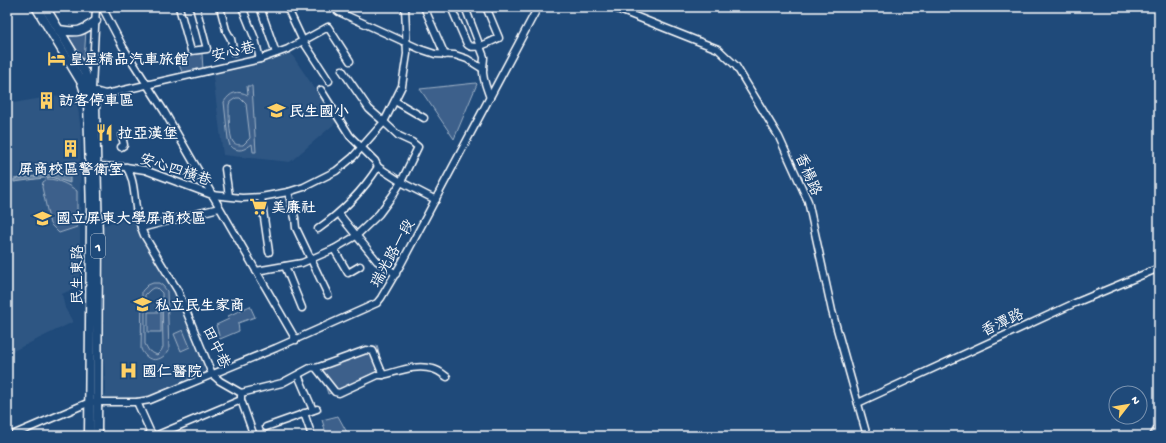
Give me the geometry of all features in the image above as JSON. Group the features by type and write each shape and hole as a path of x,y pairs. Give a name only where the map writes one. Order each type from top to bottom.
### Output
{"main road":[{"name":"1","path":"36,7 82,83 88,102"},
{"name":"1","path":"45,7 85,73 92,90"},
{"path":"59,30 78,32 82,31 96,21"},
{"name":"民生東路","path":"92,90 95,104 94,402 97,436"},
{"name":"民生東路","path":"88,102 94,167"},
{"name":"民生東路","path":"89,436 94,402"}],"street":[{"name":"民生東路","path":"88,102 92,90 96,7"},
{"path":"102,7 123,46 148,84 296,340"},
{"path":"179,7 191,51 207,49 196,7"},
{"path":"220,7 226,30 231,39 234,53"},
{"path":"242,7 255,39 260,59"},
{"path":"260,7 276,53"},
{"path":"287,7 303,41 329,81"},
{"path":"333,7 338,12 407,44 435,54 467,59 483,69"},
{"name":"安心四橫巷","path":"94,167 126,167 145,170 212,195 242,198 261,197 288,192 304,187 336,171 362,148 384,122 402,86 407,54 404,7"},
{"path":"424,7 445,55"},
{"path":"451,7 467,44 474,47 499,38 486,7"},
{"path":"465,7 484,56 483,69 486,87 490,98"},
{"name":"瑞光路一段","path":"94,402 137,402 150,400 296,340 377,304 396,274 538,7"},
{"name":"香楊路","path":"612,7 718,49 736,66 779,137 808,201 832,311 868,436"},
{"name":"安心巷","path":"92,90 105,94 260,59 303,41 328,27 350,61"},
{"path":"256,270 302,263 334,249 356,236 379,214 402,182 418,147 412,142 398,136 369,109 342,70"},
{"path":"321,90 350,136 375,161 378,167 436,200"},
{"path":"395,101 424,118"},
{"path":"121,147 124,145 122,136"},
{"name":"田中巷","path":"126,167 131,175 141,228 178,291 212,374 220,382 240,393"},
{"path":"318,229 339,214 368,182 378,167"},
{"name":"安心四橫巷","path":"225,169 229,196"},
{"path":"288,192 294,211 296,228 328,295"},
{"path":"261,197 269,252"},
{"path":"141,228 219,208"},
{"path":"339,214 377,261 396,274"},
{"path":"334,249 348,273 360,266"},
{"path":"284,266 302,308"},
{"name":"香潭路","path":"858,403 1075,303 1159,268"},
{"path":"254,436 241,400 240,393 282,383 314,367 366,350 373,351 383,375"},
{"path":"314,367 335,392 339,393 378,375 405,369 434,369 447,377"},
{"path":"266,427 315,410 298,375"},
{"path":"137,402 150,431 154,436 241,400"},
{"path":"10,436 94,402"},
{"path":"304,413 312,436"},
{"path":"1153,436 1158,429"}],"shaded area":[{"path":"86,30 84,61 68,36 77,35"},
{"name":"民生國小","path":"288,49 317,92 321,90 340,119 290,162 223,155 212,69"},
{"path":"205,52 202,54 203,69 183,74 177,60 192,54"},
{"path":"477,84 454,139 420,89"},
{"path":"247,86 252,86 256,152 253,152 252,144 241,150 233,148 230,146 228,139 224,102 234,93 238,92 248,95","holes":["236,98 240,98 246,104 250,138 243,145 233,142 230,124 230,102"]},
{"name":"國立屏東大學屏商校區","path":"73,94 77,100 81,131 80,286 62,294 65,308 73,322 7,354 7,104"},
{"path":"69,172 70,183 51,177 14,182 14,179"},
{"path":"47,179 63,183 77,191 77,227 59,233 50,224 42,187 43,182"},
{"name":"私立民生家商","path":"133,214 139,230 176,292 208,371 156,394 140,399 102,399 106,393 103,348 105,239 102,226"},
{"path":"159,283 167,291 169,350 162,357 154,360 147,357 141,349 142,291 148,285","holes":["153,288 157,288 162,293 163,347 157,355 149,351 145,344 145,295"]},
{"path":"250,306 255,317 238,323 239,331 220,339 216,325 229,319 228,316"},
{"path":"148,312 161,312 161,332 148,332"},
{"path":"183,330 190,347 181,351 174,334"},
{"path":"377,345 384,376 328,394 319,364"},
{"path":"338,416 349,436 327,436 322,420"}],"place":[{"name":"皇星精品汽車旅館","path":"56,59"},
{"name":"訪客停車區","path":"46,100"},
{"name":"民生國小","path":"276,111"},
{"name":"拉亞漢堡","path":"105,133"},
{"name":"屏商校區警衛室","path":"71,148"},
{"name":"美廉社","path":"258,207"},
{"name":"國立屏東大學屏商校區","path":"43,218"},
{"name":"私立民生家商","path":"142,305"},
{"name":"國仁醫院","path":"129,371"}]}
